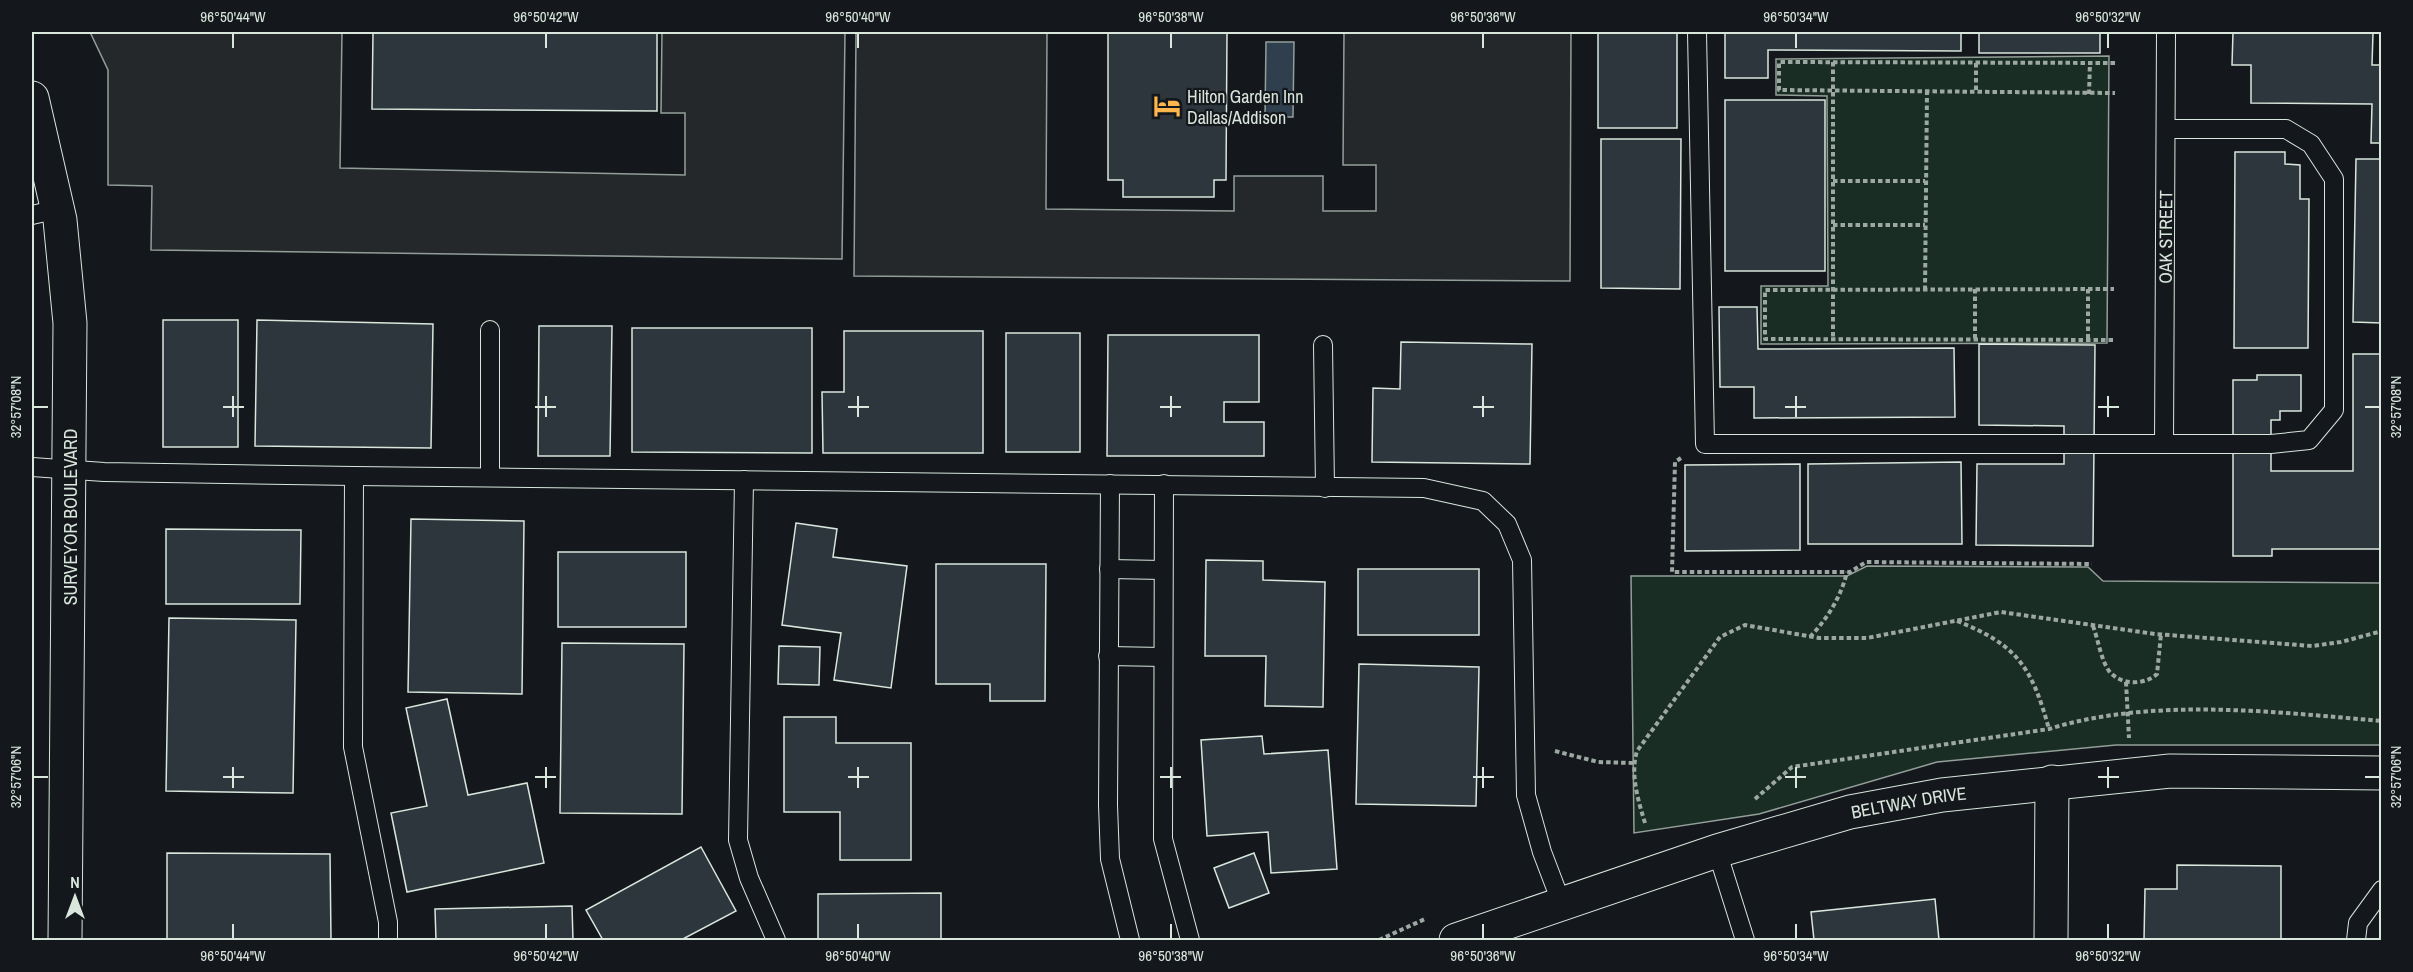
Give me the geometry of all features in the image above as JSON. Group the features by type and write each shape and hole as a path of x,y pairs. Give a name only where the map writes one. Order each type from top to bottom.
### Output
{"street":[{"name":"SURVEYOR BOULEVARD","path":"32,98 44,212 70,323 71,471 65,940"},
{"name":"BELTWAY DRIVE","path":"1456,940 1561,902 1717,851 1850,812 1942,795 2170,771 2382,773"},
{"path":"2050,940 2052,782"}],"lane":[{"path":"1697,32 1705,444 2271,444 2309,440 2334,410 2334,179 2310,144 2286,129 2166,129"},
{"name":"OAK STREET","path":"2164,444 2166,32"},
{"path":"490,330 490,477"},
{"path":"1323,345 1325,488"},
{"path":"32,467 71,471 354,476 1425,488 1483,501 1507,524 1522,560 1526,795 1542,852 1561,902"},
{"path":"354,476 353,747 388,922 388,940"},
{"path":"744,480 738,840 749,878 776,940"},
{"path":"1110,484 1108,656 1110,859 1130,940"},
{"path":"1164,484 1163,839 1190,940"},
{"path":"1109,569 1164,570"},
{"path":"1108,656 1163,657"},
{"path":"1717,851 1745,940"},
{"path":"2356,940 2358,923 2382,890"}],"path":[{"path":"2115,63 1779,62 1779,90 2115,93"},
{"path":"1833,62 1833,339"},
{"path":"2090,62 2090,94"},
{"path":"1976,63 1976,93"},
{"path":"1925,290 1927,91"},
{"path":"1833,181 1925,181"},
{"path":"1833,225 1925,225"},
{"path":"2113,339 1765,339 1765,290 2114,290"},
{"path":"1975,290 1975,339"},
{"path":"2088,290 2088,339"},
{"path":"1705,444 1675,462 1672,572 1847,572 1866,562 2092,564"},
{"path":"1809,637 1822,624 1843,589 1847,572"},
{"path":"1645,823 1638,799 1633,763 1637,751 1720,637 1745,625 1809,637 1867,638 2001,612 2162,634 2312,646 2342,642 2382,631"},
{"path":"1957,621 1988,633 2016,654 2036,687 2049,729"},
{"path":"2093,626 2110,672 2126,682 2148,682 2157,674 2162,634"},
{"path":"2126,682 2129,741"},
{"path":"1792,766 2049,729 2085,718 2128,712 2223,711 2382,721"},
{"path":"1525,745 1598,762 1633,763"}],"green space":[{"path":"2109,56 2107,343 1761,344 1761,286 1828,286 1827,96 1776,95 1776,59"},
{"path":"1867,566 2088,567 2103,581 2381,583 2381,745 2116,745 1937,762 1759,814 1634,833 1631,576 1847,576"}],"shaded area":[{"path":"90,32 342,32 340,168 685,175 685,113 661,113 662,32 845,32 842,259 151,250 152,186 108,185 108,70"},
{"path":"856,32 1047,32 1046,209 1234,211 1234,176 1323,176 1323,211 1376,211 1376,165 1343,165 1344,32 1571,32 1570,281 854,276"}],"water":[{"path":"1266,42 1294,42 1293,117 1265,117"}],"building":[{"path":"373,32 657,32 657,111 372,109"},
{"name":"Hilton Garden Inn Dallas/Addison","path":"1108,32 1227,32 1226,180 1214,180 1214,197 1123,197 1123,180 1108,180"},
{"path":"1598,32 1677,32 1677,128 1598,128"},
{"path":"1725,32 1961,32 1961,51 1768,50 1768,78 1725,78"},
{"path":"1979,32 2100,32 2100,53 1979,53"},
{"path":"2233,32 2373,33 2372,65 2382,65 2382,143 2371,143 2372,104 2251,103 2251,65 2232,65"},
{"path":"1725,100 1825,100 1825,271 1725,271"},
{"path":"1601,139 1681,139 1680,289 1601,288"},
{"path":"2235,152 2285,152 2285,164 2300,165 2300,199 2309,199 2308,348 2234,348"},
{"path":"2356,159 2382,159 2382,323 2353,322"},
{"path":"1719,307 1757,307 1758,349 1954,348 1955,417 1754,418 1754,387 1720,387"},
{"path":"163,320 238,320 238,447 163,447"},
{"path":"257,320 433,324 431,448 255,446"},
{"path":"539,326 612,326 610,456 538,456"},
{"path":"632,328 812,328 812,453 632,452"},
{"path":"844,331 983,331 983,453 823,453 822,392 844,392"},
{"path":"1006,333 1080,333 1080,452 1006,452"},
{"path":"1108,335 1259,335 1259,402 1224,402 1224,422 1264,422 1264,456 1107,456"},
{"path":"1401,342 1532,344 1530,464 1372,462 1373,388 1400,389"},
{"path":"1979,344 2095,345 2093,546 1976,545 1977,464 2064,464 2064,426 1979,425"},
{"path":"2353,354 2382,354 2382,549 2272,549 2272,556 2233,556 2233,380 2257,380 2257,375 2301,375 2301,411 2280,411 2280,420 2271,420 2271,471 2353,471"},
{"path":"1961,462 1962,544 1808,544 1808,464"},
{"path":"1800,464 1800,550 1685,551 1685,465"},
{"path":"411,519 524,521 522,694 408,692"},
{"path":"796,523 837,529 833,557 907,566 891,688 834,680 841,633 782,625"},
{"path":"166,529 301,530 300,604 166,604"},
{"path":"558,552 686,552 686,627 558,627"},
{"path":"1206,560 1263,561 1263,580 1325,582 1323,707 1265,706 1266,656 1205,656"},
{"path":"936,564 1046,564 1045,701 990,701 990,684 936,684"},
{"path":"1358,569 1479,569 1479,635 1358,635"},
{"path":"169,618 296,620 293,793 166,791"},
{"path":"562,643 684,644 682,814 560,813"},
{"path":"779,646 820,647 819,685 778,684"},
{"path":"1359,664 1479,667 1476,806 1356,804"},
{"path":"447,699 468,795 527,783 544,863 407,892 391,813 427,806 406,708"},
{"path":"784,717 836,717 836,743 911,743 911,860 840,860 840,812 784,812"},
{"path":"1262,736 1264,754 1328,750 1337,869 1271,873 1268,832 1207,836 1201,740"},
{"path":"701,847 736,911 681,940 603,940 586,910"},
{"path":"167,853 330,854 331,940 167,940"},
{"path":"1254,853 1269,893 1229,908 1214,868"},
{"path":"2177,865 2281,866 2281,940 2144,940 2145,889 2177,889"},
{"path":"941,893 941,940 818,940 818,894"},
{"path":"1935,899 1939,940 1814,940 1811,912"},
{"path":"572,906 573,940 436,940 435,909"}],"place":[{"name":"Hilton Garden Inn Dallas/Addison","path":"1167,106"}]}
